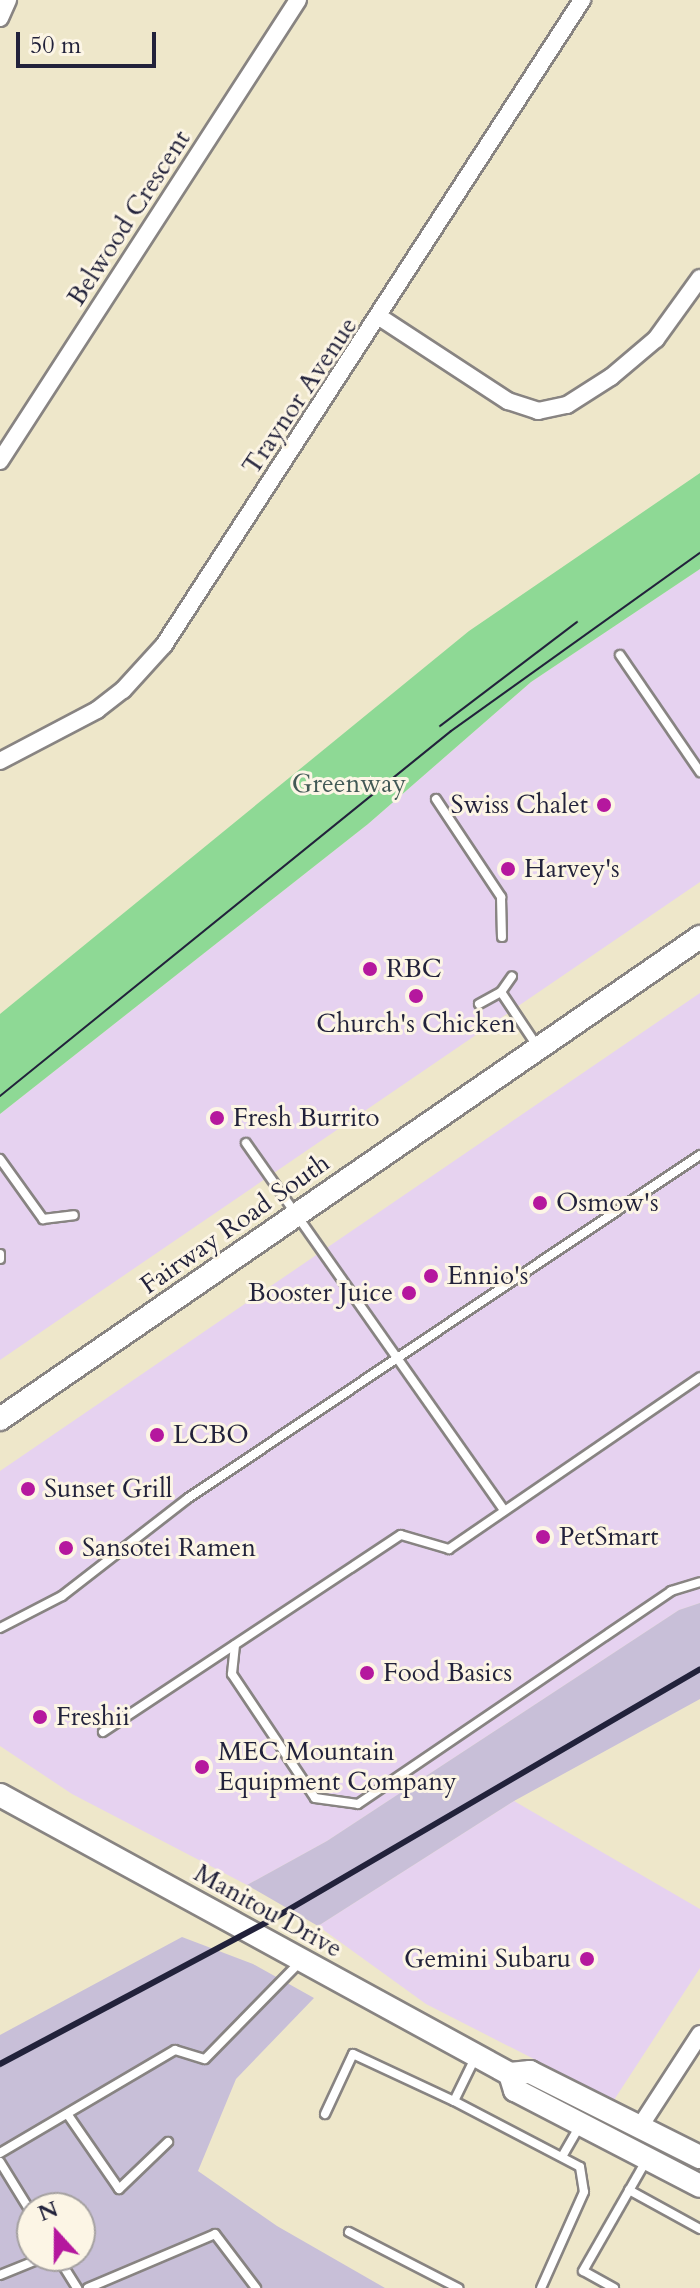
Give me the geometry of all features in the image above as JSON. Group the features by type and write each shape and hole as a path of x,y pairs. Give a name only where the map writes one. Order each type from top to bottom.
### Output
{"main road":[{"name":"Fairway Road South","path":"0,1419 537,1046 700,937"},
{"name":"Manitou Drive","path":"0,1795 510,2074 530,2072 700,2157"},
{"name":"Manitou Drive","path":"510,2074 515,2090 646,2161 700,2186"}],"street":[{"path":"0,18 8,0"},
{"name":"Belwood Crescent","path":"0,461 298,0"},
{"name":"Traynor Avenue","path":"0,761 97,710 146,668 381,318 582,0"},
{"path":"381,318 508,401 538,411 567,405 611,377 656,339 700,278"},
{"path":"639,2128 700,2034"}],"lane":[{"path":"620,655 700,772"},
{"path":"436,799 501,897 502,937"},
{"path":"479,1004 501,992 512,976"},
{"path":"501,992 537,1046"},
{"path":"246,1143 504,1510"},
{"path":"0,1628 62,1596 187,1499 700,1155"},
{"path":"0,1159 43,1219 74,1215"},
{"path":"103,1732 401,1535 449,1549 700,1377"},
{"path":"235,1645 232,1674 315,1798 358,1804 671,1591 700,1582"},
{"path":"0,2153 175,2050 205,2059 302,1961"},
{"path":"325,2114 353,2054 563,2155 580,2167 584,2192 541,2288"},
{"path":"454,2101 476,2056"},
{"path":"68,2115 119,2189 168,2142"},
{"path":"563,2155 580,2126"},
{"path":"614,2288 583,2271 646,2161"},
{"path":"0,2162 18,2192"},
{"path":"629,2190 700,2229"},
{"path":"349,2232 458,2288"},
{"path":"88,2288 215,2234 256,2288"}],"shaded area":[{"path":"700,569 700,882 0,1360 0,1114 368,824 531,682"},
{"path":"700,993 700,1603 679,1610 327,1841 247,1885 72,1794 0,1746 0,1471"},
{"path":"700,1603 700,1699 514,1801 318,1926 247,1885 327,1841 679,1610"},
{"path":"514,1801 700,1909 700,1968 614,2100 426,2004 318,1926"},
{"path":"182,1937 253,1964 314,1998 236,2079 198,2171 277,2226 385,2288 0,2288 0,2035"}],"green space":[{"name":"Greenway","path":"700,473 700,569 531,682 368,824 0,1114 0,1014 469,631"}],"tram line":[{"path":"0,1096 451,731 700,553"},
{"path":"440,726 577,622"}],"railway":[{"path":"0,2064 276,1917 700,1669"}],"place":[{"name":"Swiss Chalet","path":"604,805"},
{"name":"Harvey's","path":"508,869"},
{"name":"RBC","path":"370,969"},
{"name":"Church's Chicken","path":"416,996"},
{"name":"Fresh Burrito","path":"217,1118"},
{"name":"Osmow's","path":"540,1203"},
{"name":"Ennio's","path":"431,1276"},
{"name":"Booster Juice","path":"409,1293"},
{"name":"LCBO","path":"157,1435"},
{"name":"Sunset Grill","path":"28,1489"},
{"name":"PetSmart","path":"543,1537"},
{"name":"Sansotei Ramen","path":"66,1548"},
{"name":"Food Basics","path":"367,1673"},
{"name":"Freshii","path":"40,1717"},
{"name":"MEC Mountain Equipment Company","path":"202,1767"},
{"name":"Gemini Subaru","path":"587,1959"}]}
